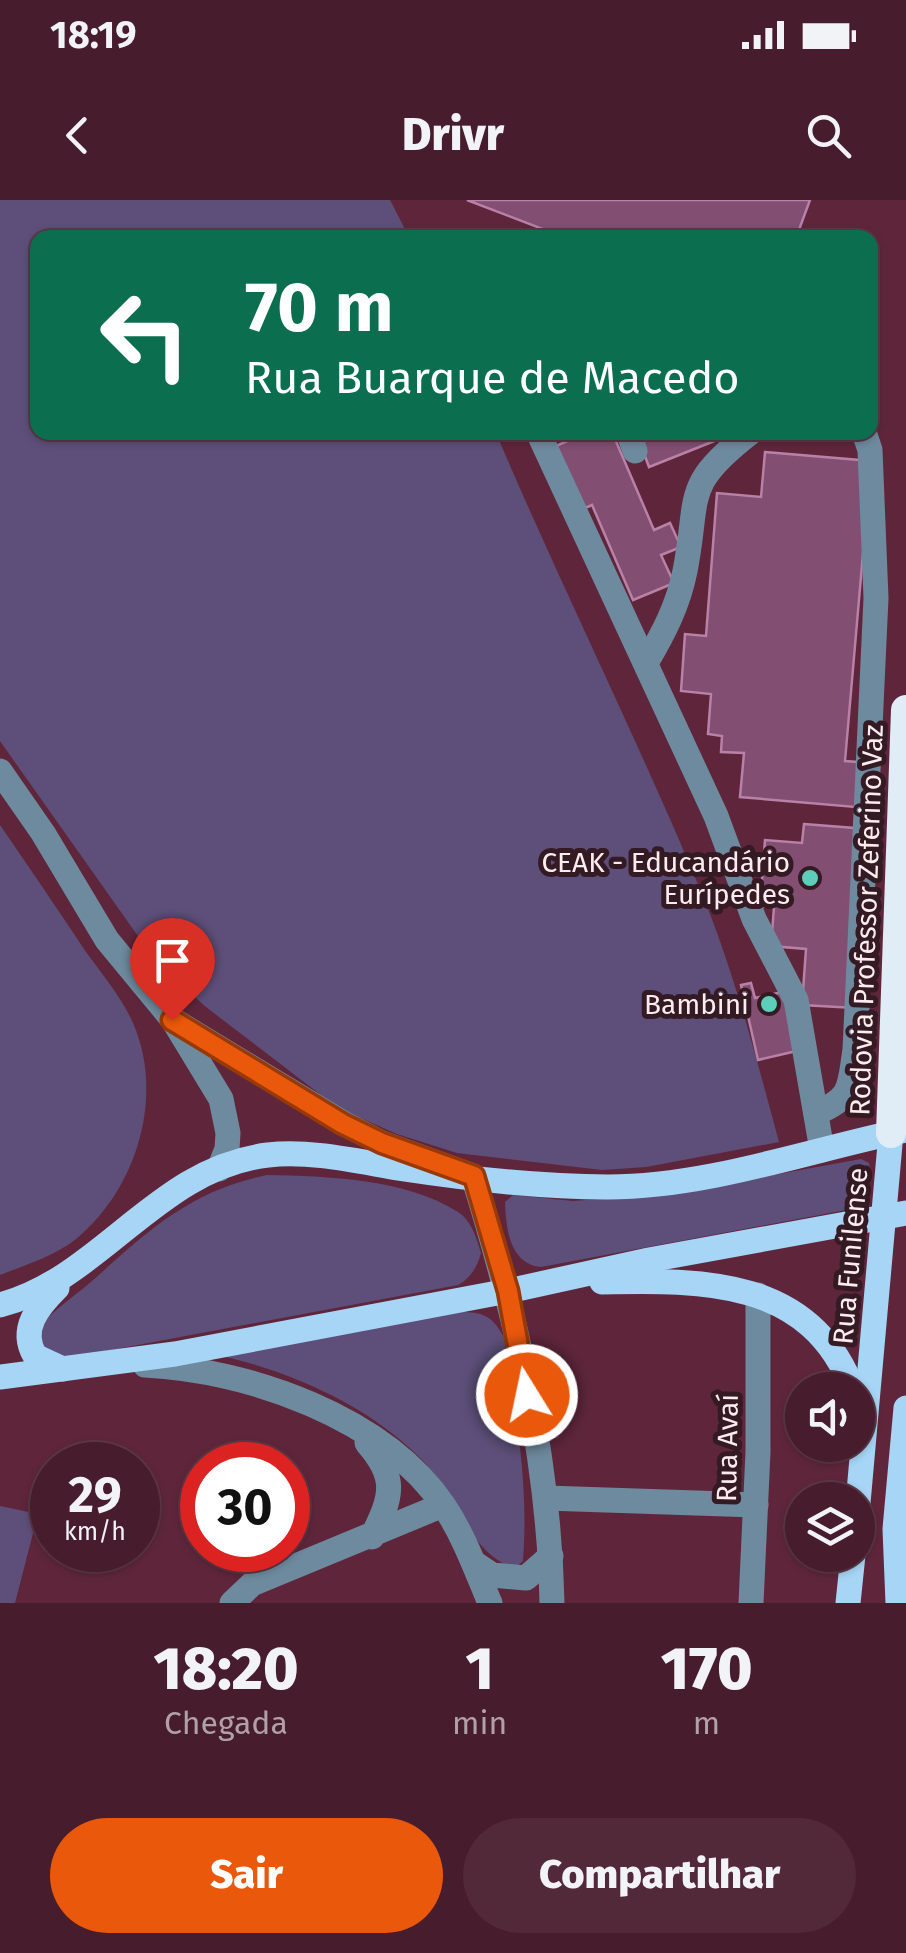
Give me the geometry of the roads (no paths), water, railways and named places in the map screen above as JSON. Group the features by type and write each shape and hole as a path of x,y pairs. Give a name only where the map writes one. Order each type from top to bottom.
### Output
{"highway":[{"name":"Rodovia Professor Zeferino Vaz","path":"898,1131 906,710"}],"main road":[{"path":"0,1305 31,1296 194,1178 267,1155 313,1156 474,1176 607,1187 654,1184 898,1131"},
{"name":"Rua Funilense","path":"873,1372 894,1216 898,1131"},
{"path":"0,1378 110,1363 508,1291 649,1260 894,1216"},
{"path":"65,1370 35,1356 28,1328 39,1308 81,1263"},
{"path":"547,1282 679,1280 719,1284 758,1294 803,1318 847,1372"},
{"path":"898,1603 895,1529 906,1408"},
{"path":"848,1603 851,1572"}],"street":[{"path":"542,440 716,816 754,918 796,1000 822,1150"},
{"path":"646,664 672,616 685,571 692,510 702,476 742,440"},
{"path":"816,1113 840,1103 848,1092 855,1050 876,598 867,440"},
{"path":"0,771 44,833 108,940 172,1020 226,1112 227,1150 219,1169"},
{"path":"172,1020 343,1124 382,1143 474,1176 508,1291 546,1498 552,1603"},
{"name":"Rua Avaí","path":"751,1603 758,1294"},
{"path":"110,1363 193,1368 247,1380 336,1417 414,1469 444,1505 490,1603"},
{"path":"336,1417 382,1460 390,1484 372,1537"},
{"path":"546,1498 756,1505"},
{"path":"232,1603 252,1584 444,1505"},
{"path":"474,1563 492,1575 526,1578 551,1556"}],"place":[{"name":"CEAK - Educandário Eurípedes","path":"810,878"},
{"name":"Bambini","path":"769,1004"}]}
